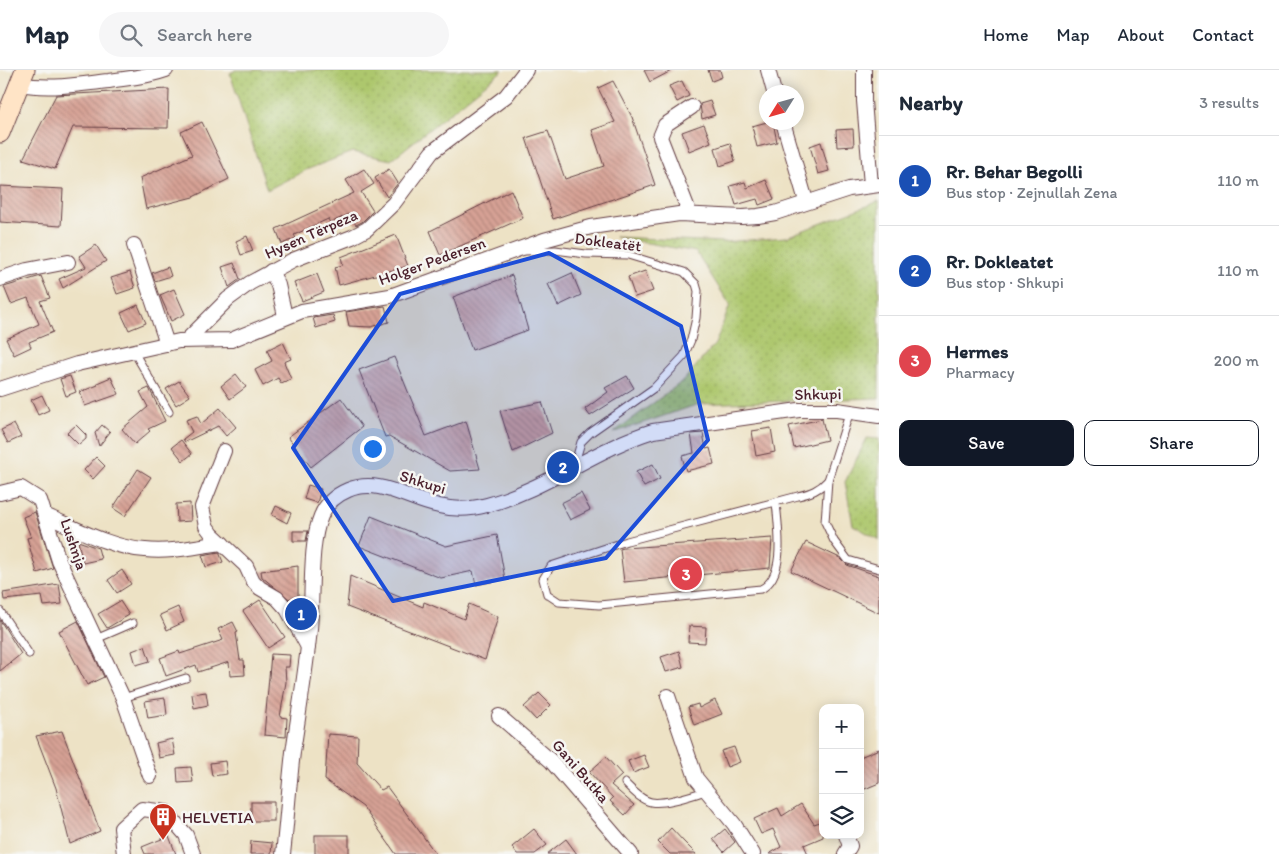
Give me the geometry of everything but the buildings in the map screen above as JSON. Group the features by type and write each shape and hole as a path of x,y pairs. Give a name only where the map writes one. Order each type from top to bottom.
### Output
{"street":[{"path":"0,133 23,77 46,88 135,78 166,70"},
{"name":"Hysen Tërpeza","path":"187,340 228,299 271,271 367,229 394,204 432,152 506,96 526,70"},
{"path":"768,70 772,85"},
{"path":"864,70 864,101 875,185"},
{"path":"690,214 660,137 665,125 692,107"},
{"path":"785,130 806,201"},
{"name":"Holger Pedersen","path":"0,389 77,364 167,344 187,340 220,342 231,340 286,316 320,307 390,296 515,250 591,227 690,214 742,217 775,213 806,201 848,189 875,185"},
{"path":"134,245 167,344"},
{"path":"0,279 27,270 68,262"},
{"path":"271,271 278,285 286,316"},
{"name":"Shkupi","path":"284,854 293,754 308,646 317,529 328,504 337,496 348,490 363,486 379,487 438,506 469,508 506,499 631,438 677,427 799,410 850,411 879,416"},
{"path":"224,451 202,507 206,526 246,566 253,581 260,588 277,598 287,609 308,646"},
{"name":"Lushnja","path":"0,493 15,488 28,490 40,500 47,516 59,561 123,698 150,776"},
{"path":"47,516 116,544 144,550 165,551 222,543"},
{"path":"668,696 692,769 706,791 734,824 753,854"},
{"name":"Gani Butka","path":"499,716 551,761 632,854"},
{"path":"124,854 121,828 142,809 166,812 186,835 193,854"},
{"path":"845,854 850,846 847,839"}],"lane":[{"name":"Dokleatët","path":"515,250 628,255 684,272 696,284 698,291 692,332 684,356 654,388 604,423 581,442 574,466"},
{"path":"134,352 169,412"},
{"path":"850,411 828,480 825,522 834,541 848,560 879,569"},
{"path":"776,502 779,534 777,570 771,584 762,589 599,605 559,602 547,594 542,579 551,566 627,541 810,493 822,488 828,480"},
{"path":"0,611 29,654"},
{"path":"96,639 133,623"},
{"path":"123,698 186,678"},
{"path":"625,783 637,794 651,802 676,799 706,791"}],"highlighted area":[{"path":"549,253 681,326 708,440 606,558 393,601 293,448 400,294"}],"green space":[{"path":"236,70 503,70 391,160 352,152 306,170 267,190 230,73"},
{"path":"879,201 879,398 699,404 613,433 683,381 715,344 730,305 696,252 615,237 723,242 786,237"},
{"path":"867,438 879,439 879,540 853,525 845,482"}],"place":[{"name":"Rr. Dokleatet","path":"563,467"},
{"name":"Hermes","path":"686,574"},
{"name":"Rr. Behar Begolli","path":"301,614"},
{"name":"HELVETIA","path":"163,841"}]}
